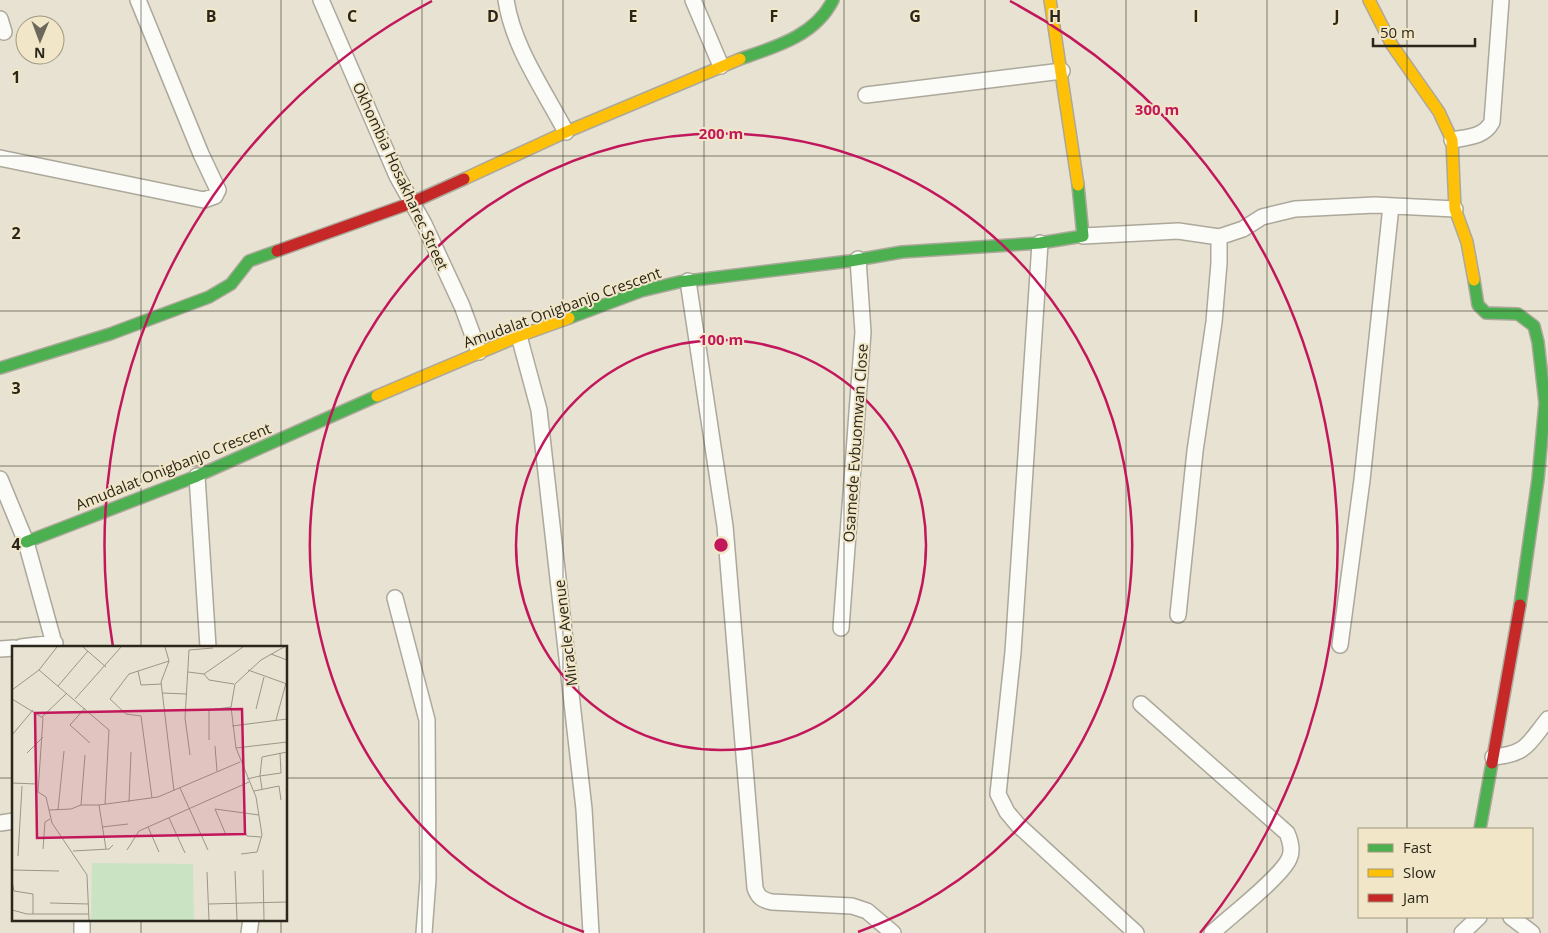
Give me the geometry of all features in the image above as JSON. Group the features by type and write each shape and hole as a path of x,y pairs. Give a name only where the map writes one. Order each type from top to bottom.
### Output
{"street":[{"path":"0,158 204,200 215,196 218,190 200,154 138,0"},
{"name":"Okhombia Hosakharec Street","path":"320,0 411,203 424,224 462,306 480,352"},
{"path":"506,0 509,21 516,38 566,132"},
{"path":"693,0 720,66"},
{"path":"0,368 70,348 175,310 229,286 235,280 240,267 249,261 411,203 566,132 720,66 791,40 815,24 828,10 832,0"},
{"path":"1050,0 1062,71 1083,236 1178,231 1219,237 1243,229 1262,217 1295,209 1390,206 1427,210 1455,209"},
{"path":"1369,0 1392,45 1439,112 1452,140 1455,209 1467,242 1478,305 1486,313 1518,314 1534,326 1538,342 1546,403 1527,558 1480,828"},
{"path":"1452,140 1488,131 1492,122 1501,0"},
{"path":"866,94 1062,71"},
{"path":"1340,645 1362,480 1390,206"},
{"name":"Amudalat Onigbanjo Crescent","path":"26,542 196,476 519,336 641,291 688,281 902,252 1040,243 1083,236"},
{"path":"1178,615 1195,451 1214,322 1219,263 1219,237"},
{"path":"1040,243 1014,642 998,794 1007,812 1018,825 1136,933"},
{"name":"Osamede Evbuomwan Close","path":"841,628 863,332 858,259"},
{"path":"688,281 725,526 757,895 763,900 772,902 852,906 867,911 893,933"},
{"name":"Miracle Avenue","path":"519,336 540,420 584,799 591,933"},
{"path":"196,476 208,646"},
{"path":"0,479 26,542 55,645 38,646"},
{"path":"395,598 426,720 428,879 424,933"},
{"path":"1142,704 1287,832 1290,842 1289,858 1278,874 1212,933"},
{"path":"1493,757 1512,755 1522,751 1548,719"},
{"path":"1462,933 1478,918"},
{"path":"1512,918 1532,933"},
{"path":"82,920 82,933"},
{"path":"248,933 251,920"}],"traffic: fast":[{"path":"740,59 780,45 805,31 816,23 833,0"},
{"path":"569,318 641,291 679,282 850,261 902,252 1040,243 1083,236 1078,185"},
{"path":"0,368 110,334 209,297 231,284 249,261 277,251"},
{"path":"1474,280 1478,305 1486,313 1518,314 1534,326 1538,342 1545,403 1538,479 1520,605"},
{"path":"26,542 197,476 377,396"},
{"path":"1480,828 1492,763"}],"traffic: slow":[{"path":"1050,0 1078,185"},
{"path":"1369,0 1392,45 1439,112 1452,140 1455,209 1467,242 1474,280"},
{"path":"464,179 566,132 740,59"},
{"path":"377,396 519,336 569,318"}],"traffic: jam":[{"path":"277,251 411,203 464,179"},
{"path":"1492,763 1520,605"}]}
